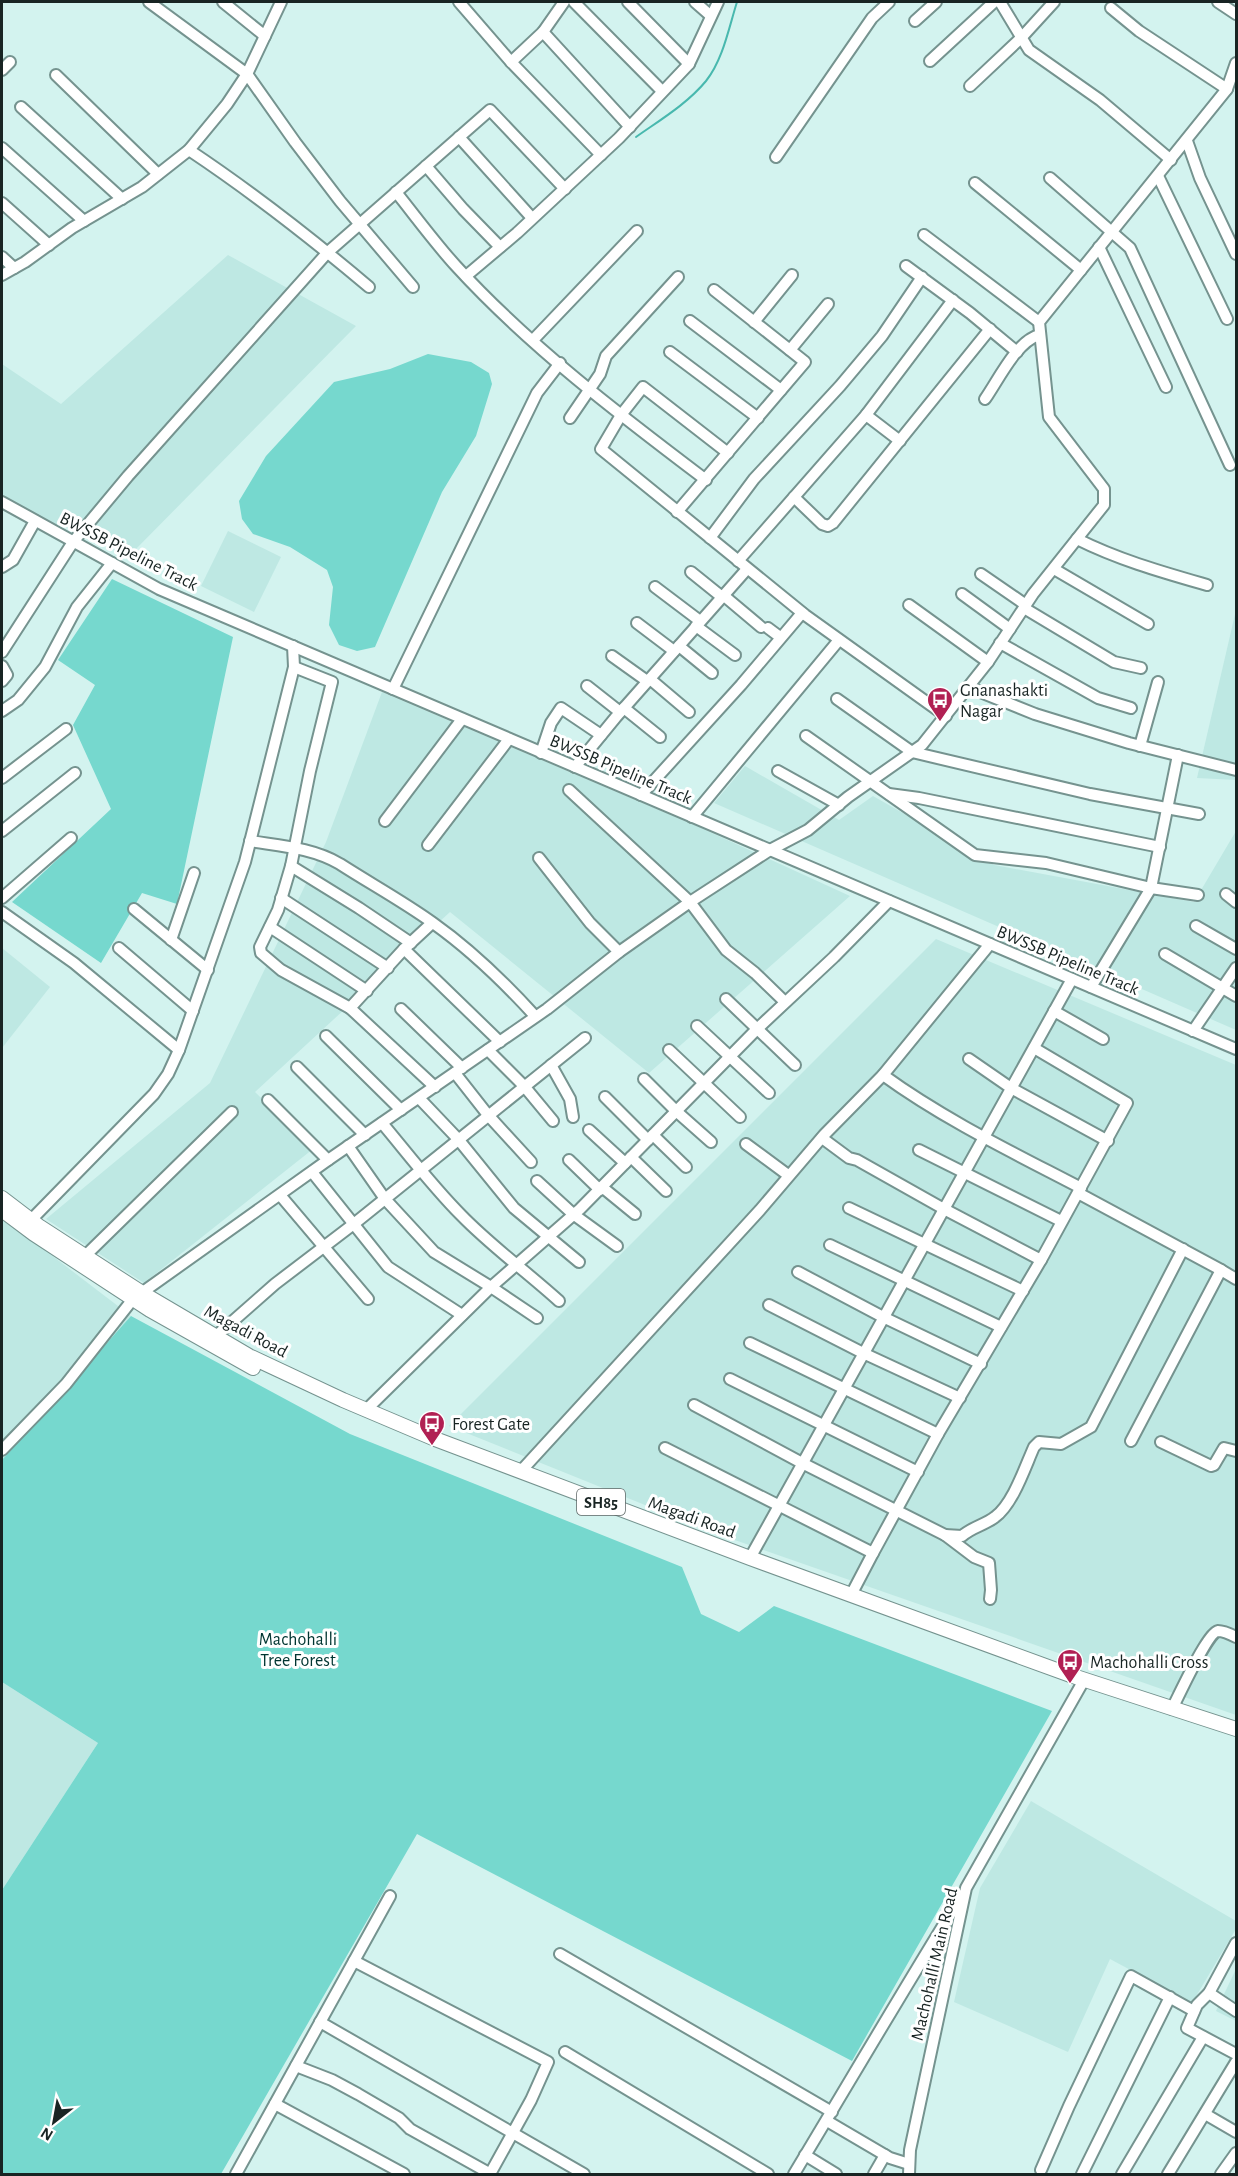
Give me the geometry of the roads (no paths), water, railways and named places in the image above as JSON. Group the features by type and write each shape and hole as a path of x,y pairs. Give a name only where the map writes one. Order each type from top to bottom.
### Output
{"main road":[{"name":"Magadi Road","path":"2,1209 31,1220 85,1256 138,1296 216,1336 249,1356 366,1410 1082,1684 1236,1729"},
{"name":"Magadi Road","path":"2,1209 34,1234 138,1296 244,1364 339,1409 597,1511 1236,1739"}],"street":[{"path":"149,2 247,74 295,142 413,287"},
{"path":"224,2 265,36"},
{"path":"2,275 122,199 189,150 227,104 247,74 281,2"},
{"path":"459,2 511,62 601,155"},
{"path":"511,62 543,32 564,2"},
{"path":"574,2 662,91"},
{"path":"628,2 689,64"},
{"path":"695,2 711,16"},
{"path":"466,276 601,155 689,64 718,2"},
{"path":"776,157 872,18 889,2"},
{"path":"915,21 936,2"},
{"path":"930,61 994,2"},
{"path":"1000,2 1029,50 1100,100 1171,160"},
{"path":"970,86 1022,37 1054,2"},
{"path":"1218,2 1236,14"},
{"path":"1111,8 1139,31 1227,89"},
{"path":"543,32 630,127"},
{"path":"2,1450 66,1384 138,1296 328,1160 547,1009 619,952 690,902 770,850 808,830 869,782 922,745 1104,505 1104,489 1049,417 1039,322 1227,89 1236,63"},
{"path":"56,75 158,174"},
{"path":"21,107 122,199"},
{"path":"2,652 73,542 128,476 328,252 490,110 565,189"},
{"path":"459,137 532,218"},
{"path":"1187,141 1200,178 1236,254"},
{"path":"2,147 84,221"},
{"path":"189,150 247,190 369,286"},
{"path":"426,166 500,247"},
{"path":"1158,176 1227,319"},
{"path":"1050,178 1130,248 1230,465"},
{"path":"975,183 1082,270"},
{"path":"396,192 466,276 533,340 621,415 706,480"},
{"path":"2,202 49,245"},
{"path":"533,340 637,231"},
{"path":"924,235 1039,322"},
{"path":"1099,247 1166,387"},
{"path":"2,257 14,268"},
{"path":"906,266 954,300 1017,352"},
{"path":"754,322 792,275"},
{"path":"570,418 600,375 606,356 678,277"},
{"path":"710,538 754,479 840,386 882,336 922,277"},
{"path":"677,512 805,362 714,290"},
{"path":"575,767 723,596 742,565 794,497 866,415 954,300"},
{"path":"790,350 828,304"},
{"path":"690,321 782,390"},
{"path":"794,497 822,524 828,526 833,523 990,329"},
{"path":"985,399 1017,352 1029,338 1039,335"},
{"path":"670,352 758,418"},
{"path":"393,689 537,393 560,363"},
{"path":"728,453 644,387 621,415 601,449 802,613 946,716"},
{"path":"866,415 900,441"},
{"name":"BWSSB Pipeline Track","path":"2,502 159,589 1236,1050"},
{"path":"2,567 14,560 36,521"},
{"path":"1077,539 1138,565 1207,585"},
{"path":"2,711 18,700 45,667 77,607 112,563"},
{"path":"1054,569 1148,624"},
{"path":"691,572 780,637"},
{"path":"981,574 1025,607 1114,662 1141,668"},
{"path":"655,587 735,655"},
{"path":"962,594 1010,629"},
{"path":"909,605 987,662"},
{"path":"641,795 741,685 802,613"},
{"path":"637,622 711,673"},
{"path":"692,817 839,640"},
{"path":"1000,643 1098,698 1131,708"},
{"path":"31,1220 154,1094 168,1074 179,1050 245,862 294,667 293,646"},
{"path":"612,656 689,712"},
{"path":"2,666 7,675 2,681"},
{"path":"294,667 332,682 310,771 291,866 270,927 260,947 261,953 265,958 301,981 350,1008 435,1087"},
{"path":"1140,746 1158,682"},
{"path":"587,686 660,737"},
{"path":"968,687 1035,714 1140,746 1236,770"},
{"path":"837,699 912,752 1090,794 1199,814"},
{"path":"541,753 551,723 561,708 601,735"},
{"path":"385,821 462,719"},
{"path":"2,778 66,729"},
{"path":"806,736 975,855 1046,863 1151,888 1198,895"},
{"path":"428,845 509,739"},
{"path":"1091,987 1151,888 1178,755"},
{"path":"778,771 839,805"},
{"path":"2,831 75,773"},
{"path":"569,790 690,902 726,950 755,973 785,1002"},
{"path":"887,794 919,798 1160,847"},
{"path":"2,898 71,838"},
{"path":"250,841 295,848 326,856 432,923 505,983 535,1016"},
{"path":"540,858 590,923 619,952"},
{"path":"291,866 359,908 408,946 500,1042"},
{"path":"171,940 194,873"},
{"path":"1226,894 1236,902"},
{"path":"281,898 388,968"},
{"path":"366,1410 491,1287 601,1188 757,1029 834,957 889,901"},
{"path":"134,909 208,970"},
{"path":"2,912 74,963 179,1050"},
{"path":"350,1008 432,923"},
{"path":"1196,926 1236,949"},
{"path":"270,927 367,991"},
{"path":"521,1471 760,1210 788,1175 883,1076 990,944"},
{"path":"119,948 193,1011"},
{"path":"1164,954 1236,996"},
{"path":"1193,1031 1236,968"},
{"path":"750,1558 1072,979"},
{"path":"726,999 795,1065"},
{"path":"401,1009 458,1070 488,1115 531,1162"},
{"path":"1054,1011 1103,1039"},
{"path":"697,1026 769,1093"},
{"path":"326,1036 401,1110"},
{"path":"216,1336 275,1284 355,1223 585,1038"},
{"path":"851,1594 938,1434 1041,1260 1127,1103 1034,1048"},
{"path":"488,1050 524,1086 553,1121"},
{"path":"669,1050 740,1117"},
{"path":"969,1059 1011,1088 1108,1141"},
{"path":"551,1065 570,1099 573,1117"},
{"path":"297,1067 365,1135"},
{"path":"883,1076 921,1102 983,1138 1236,1279"},
{"path":"644,1079 711,1142"},
{"path":"605,1097 686,1167"},
{"path":"419,1098 458,1139 514,1208 579,1262"},
{"path":"268,1100 328,1160"},
{"path":"85,1256 232,1112"},
{"path":"382,1123 459,1214 490,1244 559,1301"},
{"path":"589,1130 666,1191"},
{"path":"822,1138 849,1158 857,1160 1041,1260"},
{"path":"746,1144 788,1175"},
{"path":"348,1146 384,1198 434,1252 537,1318"},
{"path":"919,1150 1061,1221"},
{"path":"569,1160 635,1214"},
{"path":"312,1172 388,1267 462,1315"},
{"path":"537,1181 573,1214 617,1246"},
{"path":"280,1195 368,1299"},
{"path":"849,1208 1023,1291"},
{"path":"830,1245 1001,1328"},
{"path":"945,1535 963,1536 969,1530 996,1517 1008,1503 1034,1447 1039,1442 1061,1444 1091,1427 1182,1249"},
{"path":"1131,1441 1221,1270"},
{"path":"798,1272 883,1317 981,1364"},
{"path":"769,1305 863,1353 960,1398"},
{"path":"750,1343 938,1434"},
{"path":"730,1379 918,1472"},
{"path":"694,1405 802,1463 945,1535 974,1557 989,1563 990,1599"},
{"path":"1161,1442 1211,1466 1214,1465 1224,1448 1236,1451"},
{"path":"665,1448 873,1553"},
{"path":"1172,1709 1206,1644 1215,1632 1219,1631 1236,1637"},
{"name":"Machohalli Main Road","path":"909,2169 910,2150 966,1888 1082,1684"},
{"path":"794,2175 966,1888"},
{"path":"236,2175 390,1896"},
{"path":"1236,1943 1209,1993 1198,2002 1187,2028 1236,2054"},
{"path":"560,1954 829,2116 909,2169"},
{"path":"296,2066 332,2080 358,2094 399,2118 410,2129 491,2174 531,2100 548,2062 354,1961"},
{"path":"1041,2170 1131,1976 1194,2010"},
{"path":"1209,1993 1236,2011"},
{"path":"1082,2175 1170,1997"},
{"path":"320,2022 584,2175"},
{"path":"1122,2175 1203,2037"},
{"path":"565,2052 768,2175"},
{"path":"1168,2175 1236,2062"},
{"path":"275,2104 404,2175"},
{"path":"1205,2114 1236,2133"},
{"path":"1221,2175 1236,2153"},
{"path":"874,2175 885,2155"},
{"path":"805,2156 836,2175"}],"waterway":[{"path":"636,137 682,104 712,73 721,53 737,2"}],"place":[{"name":"Gnanashakti Nagar","path":"940,723"},
{"name":"Forest Gate","path":"432,1447"},
{"name":"Machohalli Cross","path":"1070,1685"}],"park label":[{"name":"Machohalli Tree Forest","path":"298,1649"}]}
